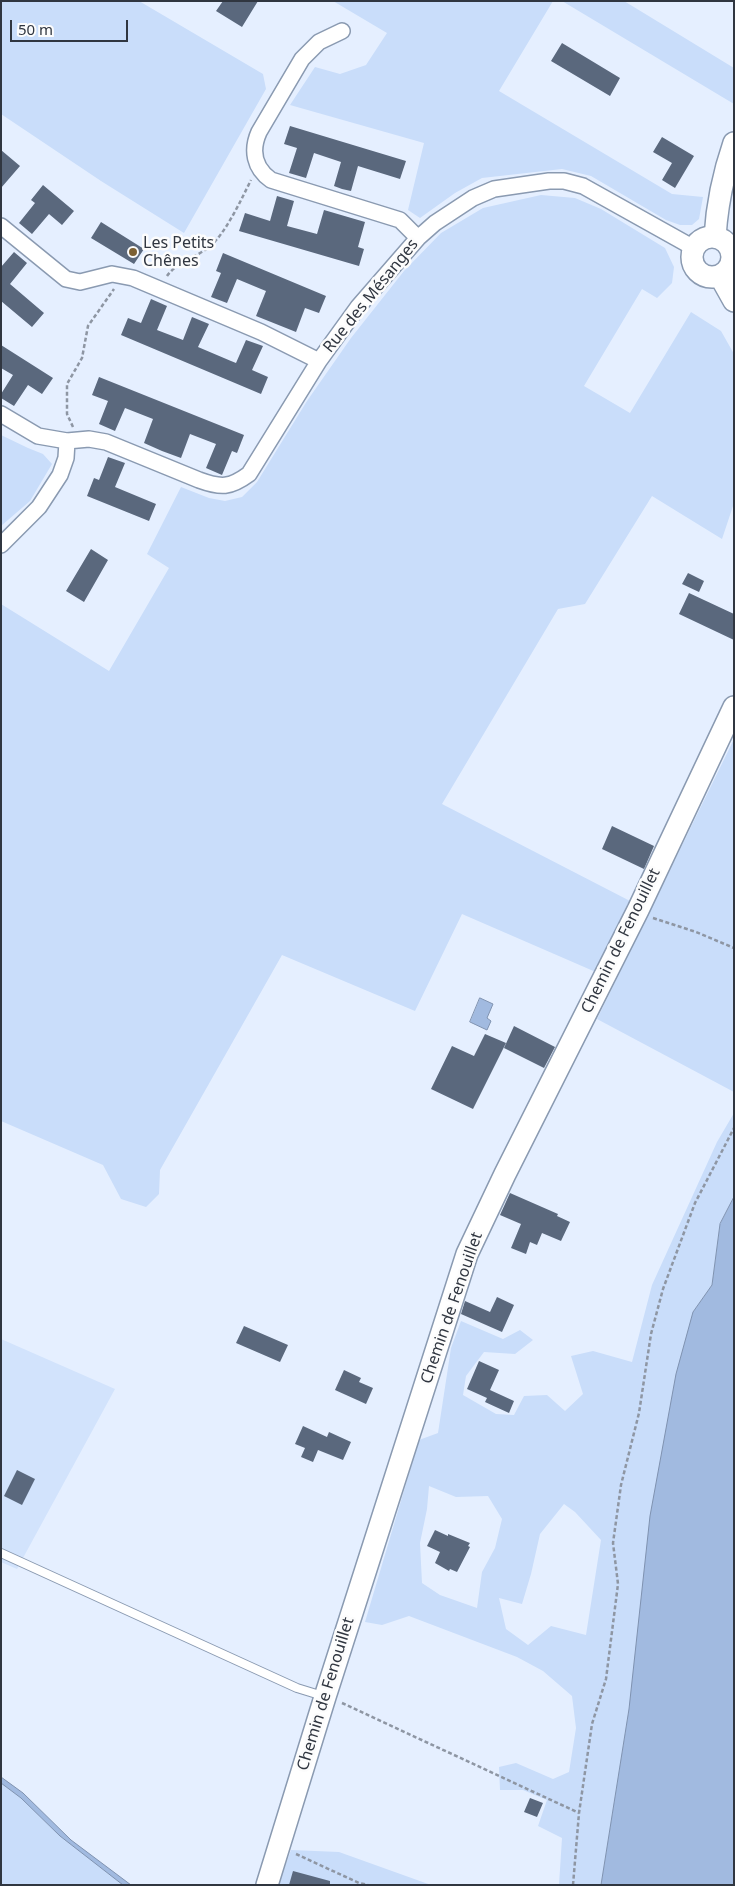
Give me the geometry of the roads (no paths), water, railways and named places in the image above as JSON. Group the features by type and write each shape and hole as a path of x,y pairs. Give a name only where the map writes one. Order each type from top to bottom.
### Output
{"street":[{"path":"342,31 319,42 302,59 255,142 255,159 259,169 271,180 400,220 418,238"},
{"path":"715,237 719,192 734,143"},
{"name":"Rue des Mésanges","path":"1,414 38,436 72,441 89,439 106,442 207,482 226,486 238,482 249,474 319,361 358,307 418,238 435,223 473,198 494,189 556,181 583,186 694,248"},
{"name":"Rue des Mésanges","path":"1,226 66,279 80,282 112,274 122,275 261,332 319,361"},
{"path":"729,265 710,278 701,275 694,267 692,258 694,248 703,239 715,237 728,245 732,252 729,265 734,301"},
{"path":"1,545 39,507 60,475 72,441"},
{"name":"Chemin de Fenouillet","path":"267,1885 325,1697 467,1254 505,1174 638,910 734,707"}],"lane":[{"path":"1,1553 297,1688 325,1697"}],"place":[{"name":"Les Petits Chênes","path":"133,252"}]}
